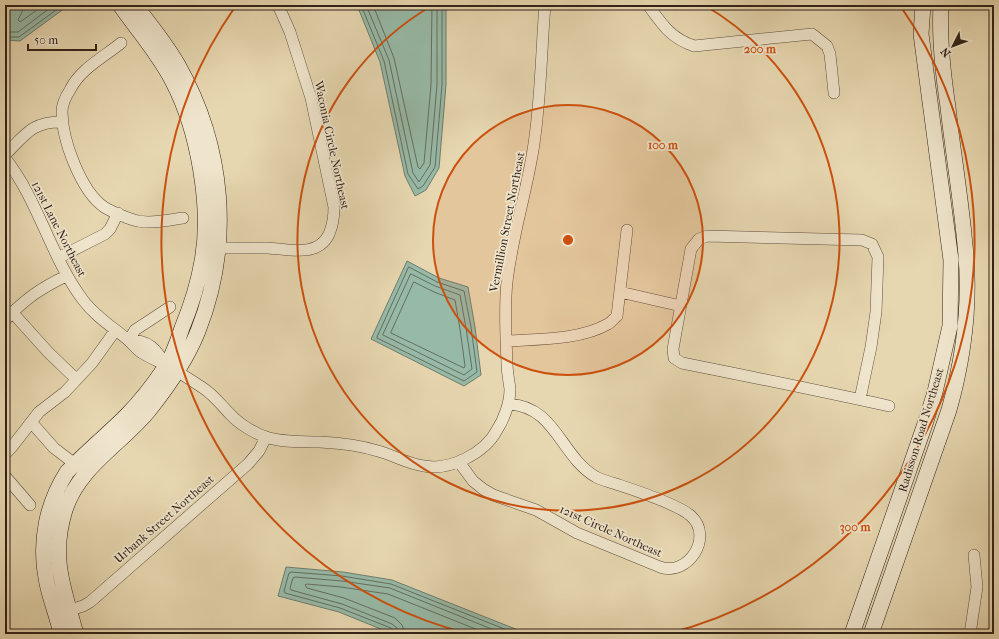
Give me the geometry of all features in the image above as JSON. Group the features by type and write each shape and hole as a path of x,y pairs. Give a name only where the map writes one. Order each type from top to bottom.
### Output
{"main road":[{"path":"76,634 59,569 58,547 60,529 65,508 79,482 95,463 142,420 172,369 198,331 212,288 211,246 202,176 189,119 174,83 164,65 120,5"},
{"path":"135,5 166,45 178,64 200,112 210,142 218,187 211,246"},
{"name":"Radisson Road Northeast","path":"852,634 926,421 935,392 950,326 951,260 921,34 924,5"},
{"name":"Radisson Road Northeast","path":"871,634 949,410 963,344 966,304 965,246 942,66 941,5"},
{"path":"61,634 46,579 43,542 48,514 55,496 62,481 75,464 172,369"}],"street":[{"name":"Waconia Circle Northeast","path":"211,246 305,251 314,249 321,245 327,238 334,218 334,207 311,98 290,32 278,5"},
{"name":"Vermillion Street Northeast","path":"172,369 209,392 231,416 242,424 266,437 292,441 328,442 358,446 425,467 459,462 482,449 494,437 500,427 508,404 510,391 507,364 505,308 507,279 533,150 540,93 545,5"},
{"path":"648,5 669,33 683,42 694,46 812,34 827,46 830,54 834,93"},
{"path":"121,43 83,73 76,80 65,99 62,111 67,144 89,192 104,207 141,222 156,222 183,218"},
{"path":"5,155 28,131 35,127 43,123 63,122"},
{"name":"121st Lane Northeast","path":"5,158 26,190 66,276 88,307 115,331 129,340 139,340 156,350 172,369"},
{"path":"58,258 105,234 110,229 118,213"},
{"path":"507,342 556,338 583,333 609,324 617,316 627,230"},
{"path":"860,400 871,347 876,312 878,257 872,244 862,240 707,236 699,239 691,249 673,349 674,358 682,363 860,400 889,406"},
{"path":"66,276 46,285 25,301 9,316 76,379"},
{"path":"620,292 681,306"},
{"path":"129,340 135,330 170,307"},
{"path":"5,454 12,448 39,412 65,392 92,363 115,331"},
{"name":"121st Circle Northeast","path":"459,462 473,481 493,495 536,510 577,532 667,570 684,564 696,552 700,537 695,521 690,515 667,503 596,477 579,462 549,424 538,414 531,409 508,404"},
{"path":"31,422 54,448 75,464"},
{"name":"Urbank Street Northeast","path":"70,610 90,602 248,464 259,452 266,437"},
{"path":"5,476 30,505"},
{"path":"970,634 977,587 974,555"}],"water":[{"path":"9,5 69,5 20,41 5,40 5,14"},
{"path":"357,5 448,5 446,11 446,85 439,168 426,190 415,196 405,176 380,62"},
{"path":"407,261 439,278 468,287 481,375 464,386 371,339"},
{"path":"286,567 343,572 392,580 528,634 393,634 339,612 278,596"}]}
